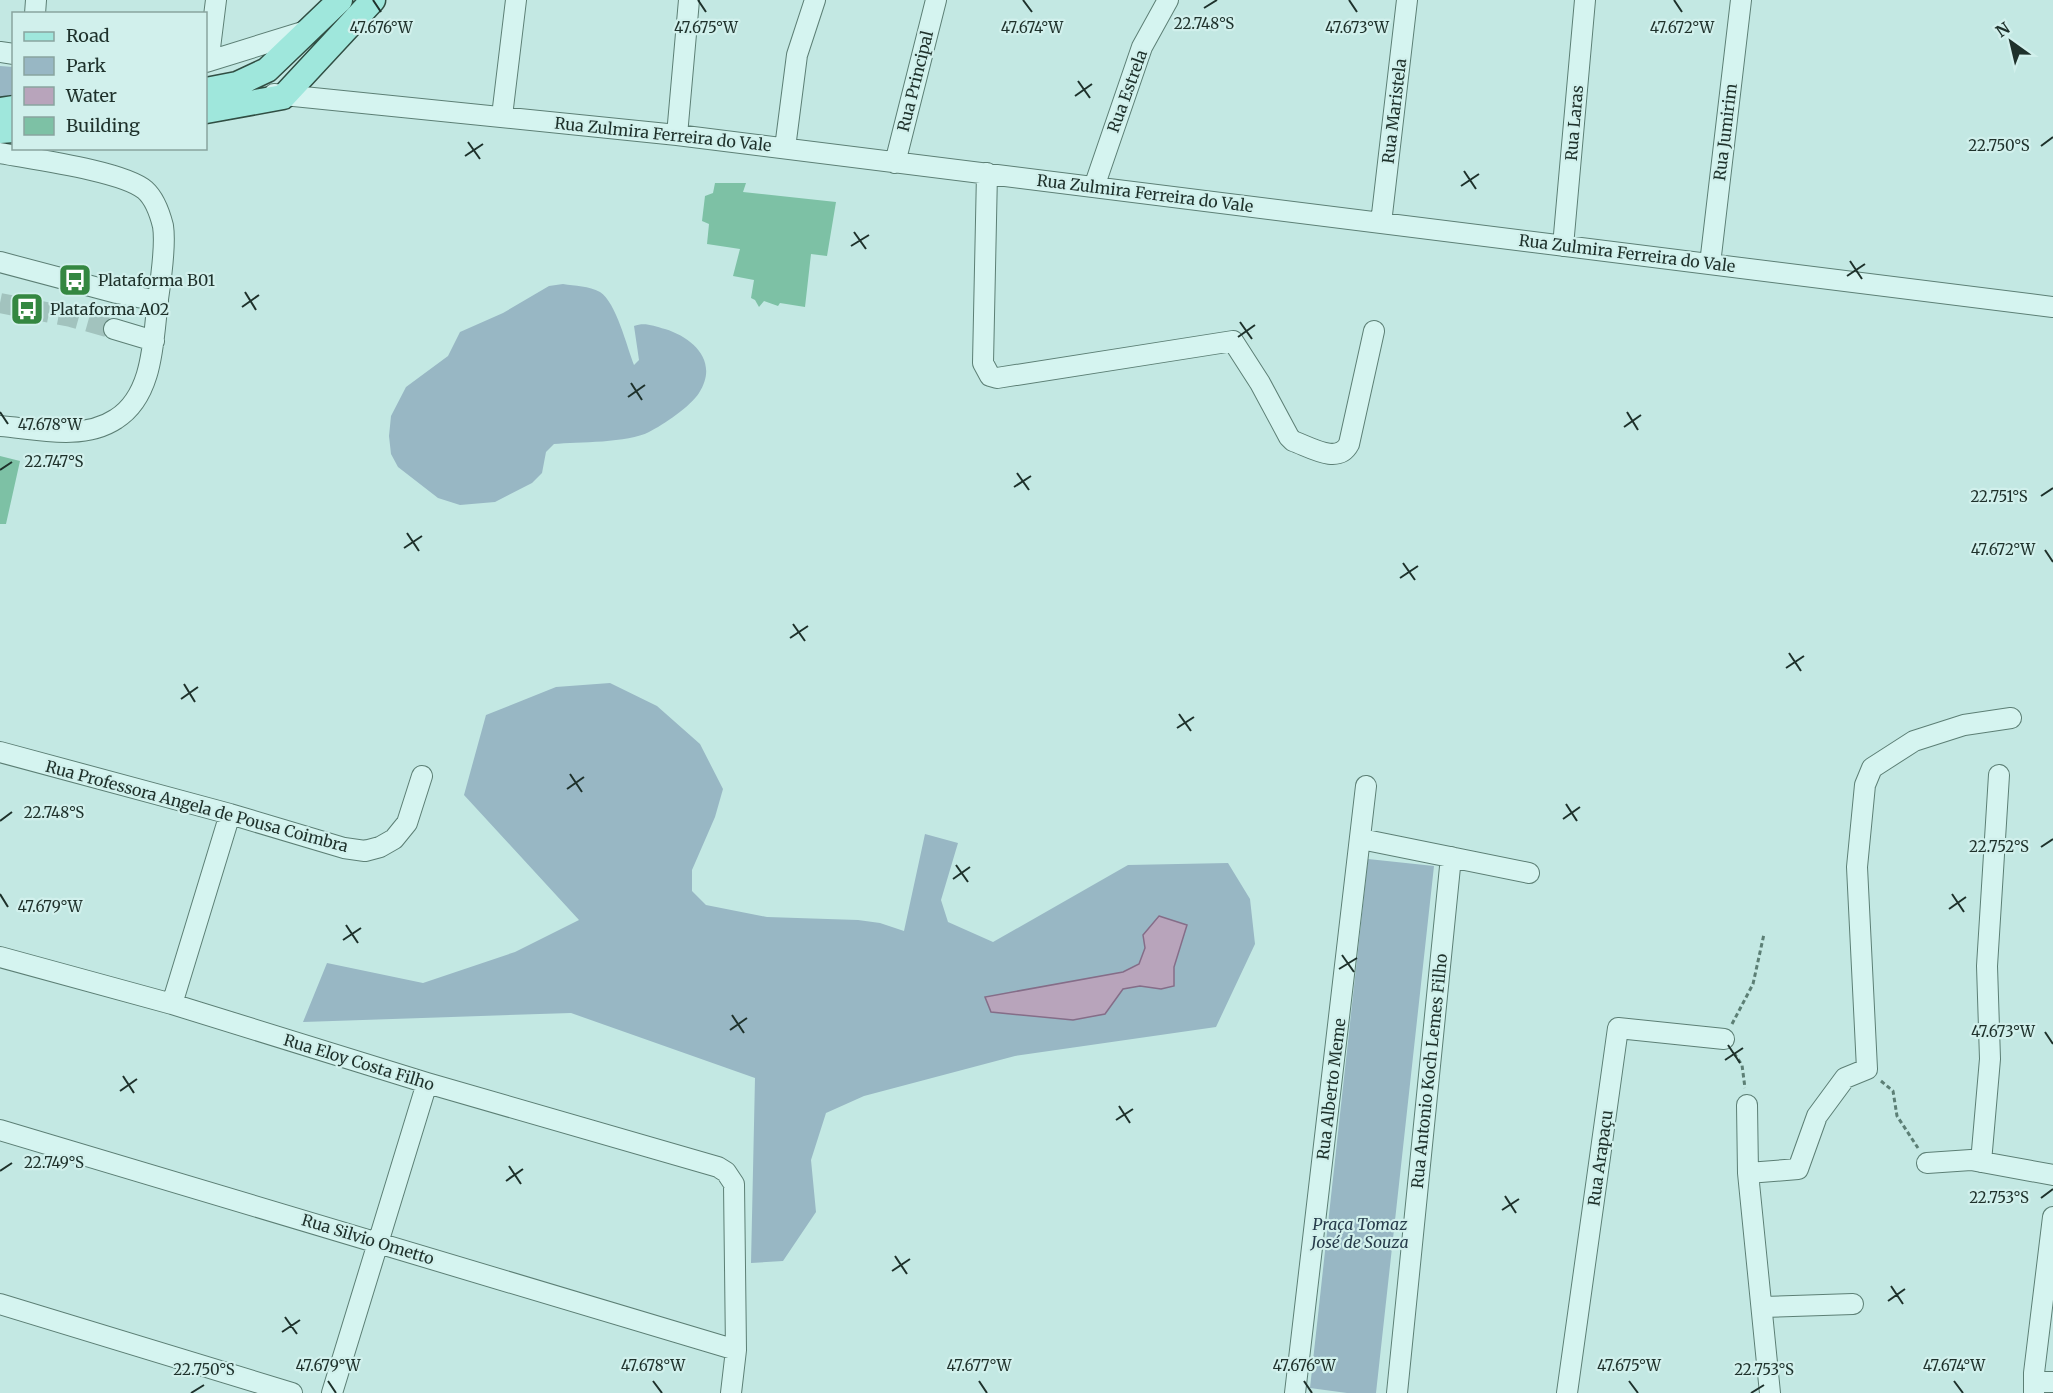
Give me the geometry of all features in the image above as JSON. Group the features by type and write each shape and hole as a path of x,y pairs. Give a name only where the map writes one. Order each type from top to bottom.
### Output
{"main road":[{"path":"207,90 237,84 267,70 340,0"},
{"path":"207,111 283,97 373,0"}],"street":[{"path":"207,52 210,48 216,0"},
{"path":"502,116 516,0"},
{"path":"676,135 689,0"},
{"path":"785,148 797,55 815,0"},
{"name":"Rua Principal","path":"895,163 936,0"},
{"name":"Rua Estrela","path":"1094,187 1142,47 1168,0"},
{"name":"Rua Maristela","path":"1381,223 1407,0"},
{"name":"Rua Laras","path":"1563,246 1585,0"},
{"name":"Rua Jumirim","path":"1710,264 1741,0"},
{"path":"207,62 311,29"},
{"name":"Rua Zulmira Ferreira do Vale","path":"237,84 283,97 502,116 676,135 2053,307"},
{"path":"0,153 112,175 130,181 145,190 153,201 163,227 161,276 154,341 146,377 129,408 116,419 102,426 64,432 0,426"},
{"path":"987,173 983,363 990,376 997,378 1233,341 1260,383 1289,437 1328,454 1341,454 1346,451 1349,444 1374,331"},
{"path":"0,262 117,293 158,301"},
{"path":"114,329 154,341"},
{"path":"1748,1173 1798,1169 1816,1116 1845,1078 1867,1069 1857,867 1865,785 1872,768 1914,741 1964,724 2011,718"},
{"name":"Rua Professora Angela de Pousa Coimbra","path":"0,752 230,814 344,848 365,851 380,848 394,839 407,823 422,776"},
{"path":"1981,1162 1990,1059 1987,966 1999,775"},
{"name":"Rua Alberto Meme","path":"1295,1393 1366,786"},
{"path":"172,1004 230,814"},
{"path":"1361,838 1529,873"},
{"name":"Rua Antonio Koch Lemes Filho","path":"1397,1393 1451,857"},
{"name":"Rua Eloy Costa Filho","path":"0,957 172,1004 427,1083 718,1167 726,1172 734,1184 736,1350"},
{"name":"Rua Arapaçu","path":"1567,1393 1618,1028 1724,1039"},
{"path":"332,1393 427,1083"},
{"path":"1747,1105 1748,1173 1770,1393"},
{"name":"Rua Silvio Ometto","path":"0,1130 736,1350"},
{"path":"1928,1163 1965,1160 2053,1175"},
{"path":"2040,1386 2053,1216"},
{"path":"0,1304 292,1393"},
{"path":"1762,1307 1853,1304"},
{"path":"731,1393 736,1350"}],"path":[{"path":"1747,1105 1742,1065 1724,1039 1753,984 1764,934"},
{"path":"1867,1069 1893,1091 1897,1116 1928,1163"}],"green space":[{"path":"0,66 12,67 12,100 0,101"},
{"path":"563,284 591,288 606,297 616,315 634,365 639,360 634,326 645,324 665,329 676,333 694,345 705,362 706,371 699,393 676,415 640,436 554,444 546,452 542,473 532,483 495,502 460,505 438,498 398,467 391,454 389,436 391,416 406,387 448,356 460,332 503,313 549,286"},
{"path":"610,683 657,706 700,744 723,789 715,817 692,870 692,891 706,905 767,917 858,920 880,923 904,931 925,834 958,843 941,900 948,922 993,942 1128,865 1228,863 1250,899 1255,944 1216,1027 1015,1056 864,1096 826,1113 811,1160 816,1212 783,1261 751,1263 755,1078 571,1013 303,1022 327,963 423,983 515,952 579,920 464,795 486,715 556,687"},
{"name":"Praça Tomaz José de Souza","path":"1368,859 1434,866 1376,1393 1347,1393 1310,1388"}],"water":[{"path":"1159,916 1187,925 1174,967 1174,986 1161,989 1140,986 1123,989 1105,1014 1073,1020 991,1012 985,997 1123,972 1139,964 1145,948 1143,935"}],"building":[{"path":"715,183 746,183 743,192 836,202 827,256 811,254 805,307 780,303 778,306 764,301 759,307 751,298 754,280 733,276 740,249 707,244 709,224 702,221 705,196 713,193"},
{"path":"0,456 20,461 6,524 0,524"}],"tunnel":[{"path":"0,303 71,317 114,329"}],"place":[{"name":"Plataforma B01","path":"75,280"},
{"name":"Plataforma A02","path":"27,309"}]}
